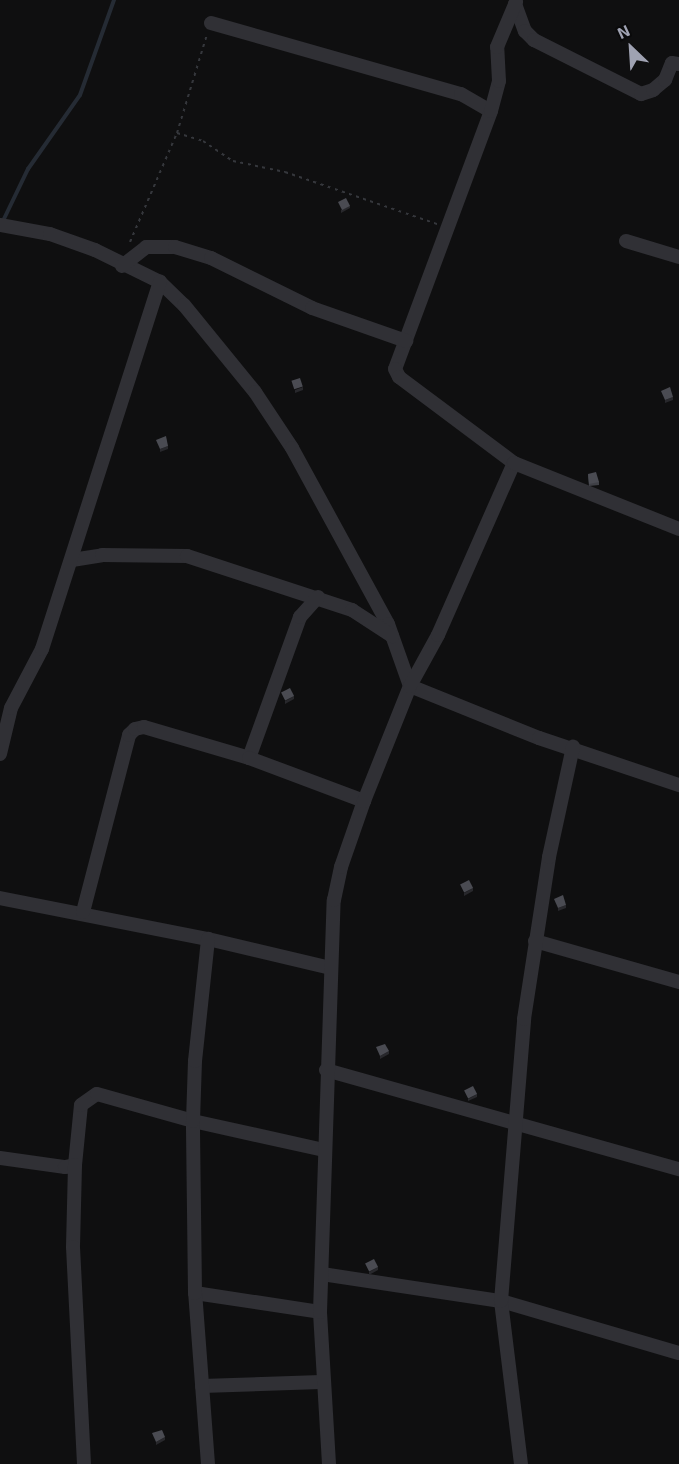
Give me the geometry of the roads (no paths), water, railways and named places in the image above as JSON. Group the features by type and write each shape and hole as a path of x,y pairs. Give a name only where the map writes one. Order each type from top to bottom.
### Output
{"street":[{"path":"516,2 525,31 534,40 641,94 659,86 677,59"},
{"path":"516,2 497,47 499,81 491,111 395,369 399,377 514,463 679,529"},
{"path":"211,23 461,94 491,111"},
{"path":"5,226 65,238 160,282 184,305 248,383 287,439 392,636 410,686 679,785"},
{"path":"626,241 679,257"},
{"path":"123,266 146,247 175,247 211,258 312,308 406,341"},
{"path":"0,754 11,708 42,649 160,282"},
{"path":"329,1464 321,1382 320,1312 326,1070 337,889 364,801 410,686 438,635 514,463"},
{"path":"72,560 102,555 187,556 352,610 392,636"},
{"path":"249,758 300,618 318,597"},
{"path":"83,912 126,746 135,729 144,727 249,758 364,801"},
{"path":"521,1464 501,1301 517,1124 521,1046 535,941 573,747"},
{"path":"0,898 83,912 331,969"},
{"path":"208,939 195,1061 193,1121 195,1293 208,1464"},
{"path":"535,941 679,982"},
{"path":"326,1070 679,1169"},
{"path":"84,1464 73,1247 75,1165 81,1105 97,1094 193,1121 324,1150"},
{"path":"0,1158 65,1167 75,1165"},
{"path":"322,1274 501,1301 679,1353"},
{"path":"195,1293 320,1312"},
{"path":"202,1386 321,1382"}],"waterway":[{"path":"2,223 28,169 80,95 114,0"}]}
